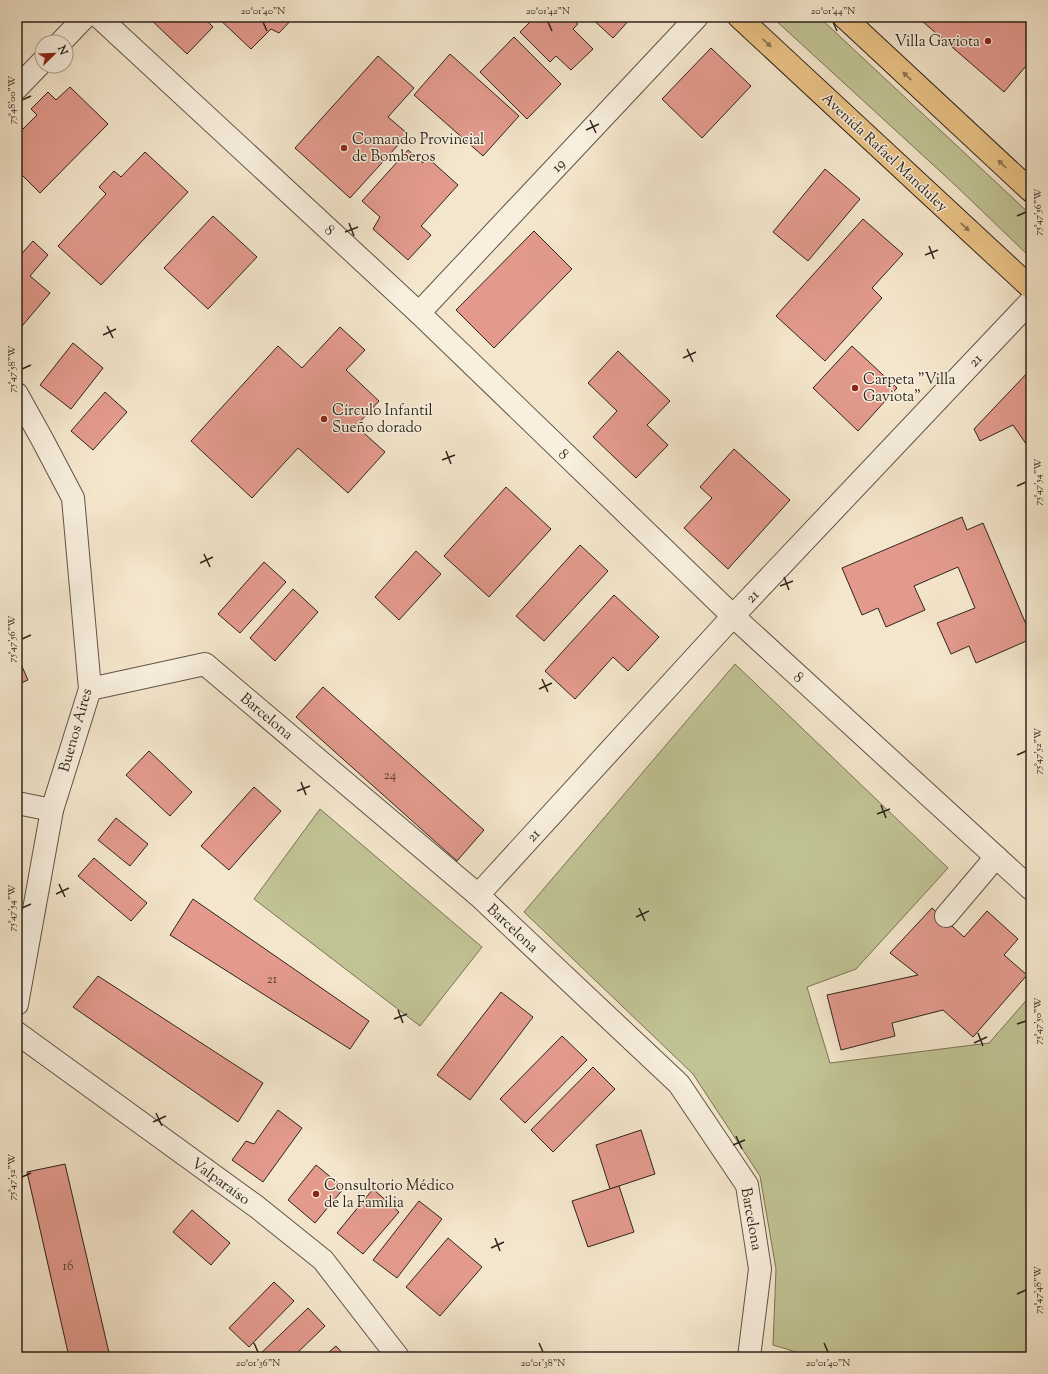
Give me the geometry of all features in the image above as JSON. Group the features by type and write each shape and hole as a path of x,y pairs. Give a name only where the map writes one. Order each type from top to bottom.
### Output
{"main road":[{"name":"Avenida Rafael Manduley","path":"738,17 1031,288"},
{"path":"844,17 1031,191"}],"street":[{"path":"69,34 85,17"},
{"name":"8","path":"98,17 419,313 750,632 1031,889"},
{"name":"19","path":"419,313 697,17"},
{"path":"17,88 34,70"},
{"name":"21","path":"478,895 733,616 1031,301"},
{"name":"Buenos Aires","path":"17,394 73,498 90,689 52,810 17,1004"},
{"name":"Barcelona","path":"90,689 205,664 478,895 679,1084 747,1185 760,1269 749,1357"},
{"path":"17,803 52,810"},
{"path":"946,916 996,857"},
{"name":"Valparaíso","path":"17,1033 257,1207 322,1260 398,1357"}],"green space":[{"path":"772,17 819,17 1031,215 1031,258 954,184"},
{"path":"735,664 948,868 856,969 807,987 830,1063 989,1043 1031,995 1031,1357 813,1357 773,1345 776,1269 760,1176 693,1074 524,912"},
{"path":"320,809 482,947 420,1026 254,899"}],"building":[{"path":"148,17 203,17 213,27 187,54"},
{"path":"217,17 294,17 279,33 271,29 251,49"},
{"path":"535,17 570,17 578,24 573,29 593,49 571,70 556,56 550,62 520,32"},
{"path":"590,17 632,17 613,38"},
{"name":"Villa Gaviota","path":"926,17 1031,17 1031,60 1004,92 922,21"},
{"path":"514,37 561,84 527,119 480,72"},
{"path":"711,48 751,86 702,138 662,99"},
{"path":"450,54 519,116 483,156 414,95"},
{"path":"378,56 414,88 388,117 408,134 350,198 295,148"},
{"path":"70,87 108,124 40,193 17,170 17,123 23,129 37,115 31,109 48,92 56,100"},
{"path":"408,150 423,163 428,158 458,185 421,226 431,235 408,260 373,229 380,217 362,201"},
{"path":"145,152 188,192 101,285 58,246 106,194 99,187 114,171 121,177"},
{"path":"825,169 860,199 808,261 773,232"},
{"path":"213,216 257,257 208,309 164,268"},
{"path":"863,219 903,254 872,288 882,298 825,361 776,316"},
{"path":"534,231 572,269 494,348 456,310"},
{"path":"33,241 48,255 30,276 50,293 17,332 17,259"},
{"path":"340,327 365,350 346,370 379,401 356,426 385,452 348,493 298,448 252,498 191,441 278,346 302,368"},
{"path":"73,343 103,368 71,409 40,385"},
{"name":"Carpeta \"Villa Gaviota\"","path":"852,346 897,388 858,431 813,388"},
{"path":"618,351 670,401 647,425 668,445 636,478 593,437 617,411 588,383"},
{"path":"1031,369 1031,451 1013,425 980,441 974,429"},
{"path":"105,392 127,412 93,450 71,431"},
{"path":"734,449 790,500 728,569 684,528 712,498 700,487"},
{"path":"506,487 551,529 489,597 444,556"},
{"path":"962,517 967,530 983,523 1031,636 1031,639 976,663 969,646 951,654 937,623 975,608 958,567 914,586 925,610 886,627 878,608 862,615 842,568"},
{"path":"580,545 608,571 544,641 516,616"},
{"path":"416,551 441,574 399,620 375,597"},
{"path":"264,562 286,582 240,633 218,614"},
{"path":"293,589 318,612 275,661 250,638"},
{"path":"614,595 659,637 628,671 613,657 575,699 545,671"},
{"path":"17,655 28,680 17,685"},
{"path":"323,687 484,830 457,861 296,717"},
{"path":"149,751 192,792 170,816 126,775"},
{"path":"254,787 281,811 229,870 201,846"},
{"path":"116,818 148,844 130,866 98,840"},
{"path":"94,858 147,903 131,921 78,876"},
{"path":"193,899 369,1021 350,1049 170,935"},
{"path":"932,908 964,937 987,911 1018,939 1004,955 1027,975 973,1037 943,1010 892,1023 895,1036 841,1050 827,995 918,975 890,953"},
{"path":"98,976 263,1083 238,1122 73,1007"},
{"path":"501,992 533,1017 470,1100 437,1075"},
{"path":"562,1036 587,1060 525,1123 500,1099"},
{"path":"593,1067 615,1089 553,1152 531,1130"},
{"path":"278,1110 302,1128 263,1182 232,1160 246,1141 254,1144"},
{"path":"641,1130 655,1174 610,1189 596,1145"},
{"path":"65,1164 110,1357 69,1357 27,1172"},
{"name":"Consultorio Médico de la Familia","path":"316,1165 344,1188 315,1223 288,1200"},
{"path":"619,1186 634,1232 588,1247 572,1201"},
{"path":"373,1189 399,1212 363,1254 337,1233"},
{"path":"419,1201 442,1219 397,1278 373,1260"},
{"path":"192,1210 230,1243 211,1265 173,1232"},
{"path":"448,1238 482,1267 440,1316 406,1287"},
{"path":"274,1282 294,1301 249,1347 229,1328"},
{"path":"308,1308 325,1326 293,1357 257,1357"},
{"path":"336,1346 346,1357 323,1357"}],"place":[{"name":"Villa Gaviota","path":"988,41"},
{"name":"Comando Provincial de Bomberos","path":"344,148"},
{"name":"Carpeta \"Villa Gaviota\"","path":"855,388"},
{"name":"Círculo Infantil Sueño dorado","path":"324,419"},
{"name":"Consultorio Médico de la Familia","path":"316,1194"}]}
